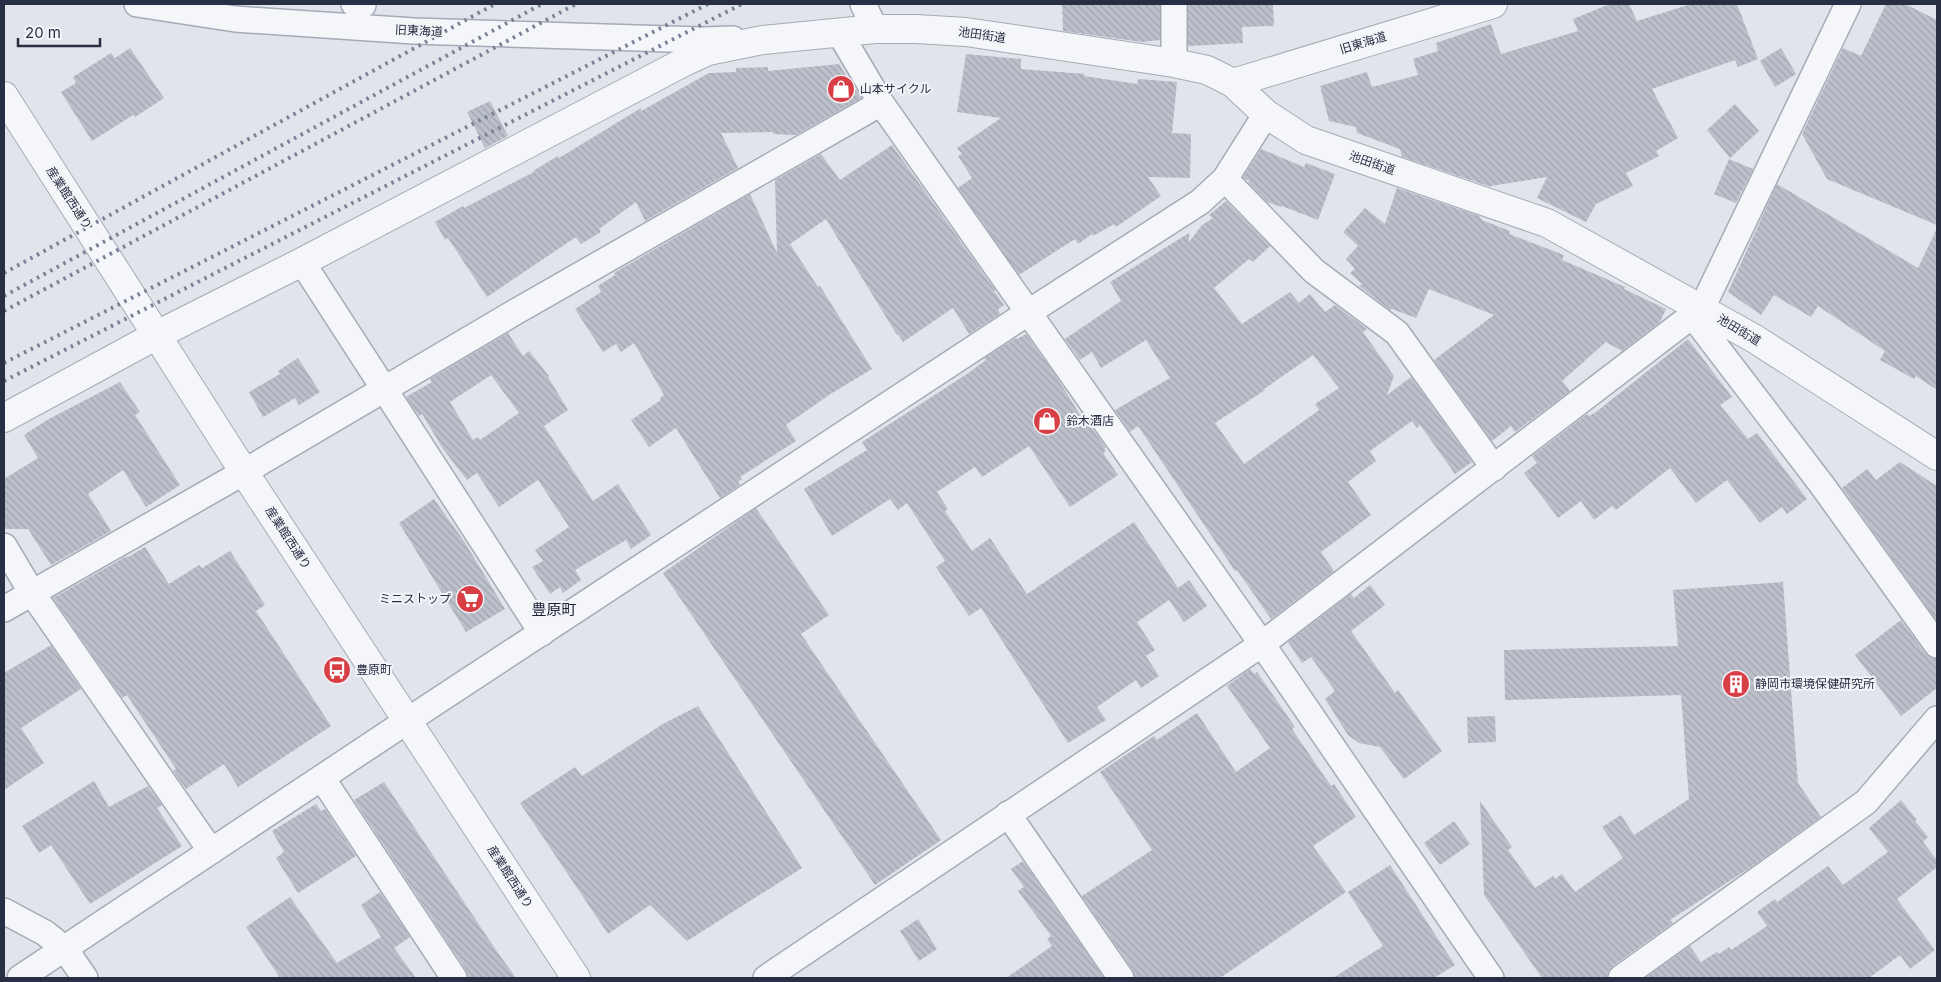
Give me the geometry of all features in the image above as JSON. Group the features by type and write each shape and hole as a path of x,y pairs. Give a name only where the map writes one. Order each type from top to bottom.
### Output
{"street":[{"path":"863,4 875,29"},
{"path":"1174,4 1174,63"},
{"name":"旧東海道","path":"1234,83 1493,4"},
{"path":"775,976 1008,814 1262,644 1697,312 1848,4"},
{"name":"旧東海道","path":"151,5 235,19 414,31 702,40 763,40"},
{"name":"池田街道","path":"4,418 157,335 302,262 708,51 763,40 875,29 916,29 966,32 1174,63 1207,70 1234,83 1266,114 1306,140 1547,224 1697,312 1755,339 1937,456"},
{"path":"839,32 882,103 1262,644 1491,978"},
{"name":"産業館西通り","path":"4,96 244,472 576,978"},
{"path":"4,609 244,472 525,306 882,103"},
{"path":"20,978 407,720 1200,202 1225,179 1266,114"},
{"path":"1225,179 1314,270 1397,333 1494,468"},
{"path":"302,262 542,633"},
{"path":"1697,312 1937,645"},
{"path":"4,546 32,593 211,851"},
{"path":"1621,978 1866,802 1937,719"},
{"path":"322,778 452,978"},
{"path":"1008,814 1121,978"},
{"path":"4,911 46,933 65,949 85,978"}],"building":[{"path":"1062,4 1160,4 1160,40 1142,42 1063,31"},
{"path":"1188,4 1273,4 1274,26 1242,27 1243,43 1188,46"},
{"path":"1610,4 1629,4 1637,21 1691,4 1737,4 1758,59 1738,67 1735,60 1652,89 1678,138 1656,151 1659,156 1626,173 1633,186 1596,204 1586,222 1537,198 1547,177 1491,187 1402,157 1400,149 1357,133 1356,127 1329,121 1320,86 1367,72 1372,87 1418,75 1413,59 1438,51 1436,43 1491,24 1501,54 1578,31 1573,19"},
{"path":"1886,4 1905,4 1937,20 1937,225 1827,179 1802,134 1843,48 1861,56"},
{"path":"130,48 164,98 92,141 61,92 76,83 73,77 111,53 115,58"},
{"path":"1781,48 1796,74 1775,87 1760,61"},
{"path":"966,54 1021,59 1021,69 1085,74 1084,76 1137,84 1138,79 1177,82 1172,133 1191,134 1190,178 1148,177 1161,196 1116,227 1114,224 1093,236 1092,234 1078,244 1075,239 1019,275 958,188 972,178 958,156 962,154 957,148 1001,118 957,112"},
{"path":"839,64 861,98 796,135 773,134 773,132 721,133 738,168 645,221 636,202 599,229 601,232 581,244 576,237 487,297 448,238 445,240 435,222 463,206 464,208 534,172 641,108 641,111 709,73 736,72 736,68 768,67 768,71"},
{"path":"490,101 508,136 485,148 467,112"},
{"path":"1735,104 1759,131 1730,158 1707,130"},
{"path":"892,145 995,290 1004,305 998,309 1000,314 969,334 953,308 903,342 826,219 790,244 818,287 820,286 872,369 829,395 786,425 796,441 740,477 742,479 738,482 740,485 720,498 676,428 649,447 631,420 661,400 660,398 664,395 634,343 621,352 616,344 603,352 575,309 601,292 598,286 615,275 614,273 750,194 777,253 775,180 821,154 840,180"},
{"path":"1261,149 1304,167 1306,163 1335,174 1318,220 1267,202 1248,182 1250,180 1246,180 1243,177"},
{"path":"1729,159 1753,169 1736,203 1714,194"},
{"path":"1777,184 1918,268 1937,228 1937,390 1916,376 1914,379 1880,360 1885,351 1818,306 1811,317 1774,295 1761,315 1728,292"},
{"path":"1397,188 1479,216 1482,220 1510,231 1509,234 1564,255 1562,260 1625,287 1624,289 1666,309 1660,322 1622,351 1606,342 1562,381 1570,391 1515,432 1511,426 1492,441 1434,360 1494,315 1429,289 1416,318 1392,309 1390,310 1359,286 1362,284 1350,273 1355,269 1346,259 1358,246 1343,232 1365,208 1385,224"},
{"path":"1226,201 1270,246 1253,262 1249,259 1214,288 1242,324 1290,292 1299,303 1310,294 1325,312 1335,305 1367,329 1363,332 1394,376 1387,395 1411,377 1472,462 1455,474 1420,425 1417,428 1412,421 1370,451 1376,461 1348,482 1371,515 1321,552 1334,571 1271,619 1237,570 1235,571 1138,426 1130,432 1115,410 1170,378 1146,340 1101,368 1092,352 1080,360 1065,339 1121,301 1110,282 1189,233 1189,242 1202,225 1213,218 1209,215","holes":["1313,355 1339,388 1315,404 1319,410 1244,464 1215,423"]},
{"path":"508,333 523,356 529,351 549,376 568,410 544,426 593,501 618,484 651,535 631,549 626,540 575,570 581,580 563,593 560,587 550,594 532,567 543,561 535,550 569,527 538,480 499,507 477,473 467,480 443,449 422,414 419,416 406,397 432,382 430,379","holes":["491,375 519,413 480,440 478,437 473,440 450,402"]},
{"path":"1026,334 1056,376 1087,426 1090,425 1106,448 1104,449 1106,451 1103,453 1118,475 1070,507 1029,446 982,477 975,467 937,492 948,509 945,511 972,551 990,538 1027,594 1134,522 1178,588 1189,580 1207,606 1184,622 1169,600 1137,622 1155,650 1146,656 1159,676 1141,688 1136,680 1097,707 1106,720 1068,743 981,608 969,616 936,567 945,561 907,503 898,510 890,499 832,536 804,489 867,450 862,442 967,374 986,360 984,358"},
{"path":"1688,339 1732,397 1720,405 1748,439 1757,433 1807,499 1787,514 1782,507 1760,523 1727,480 1696,503 1670,468 1616,510 1612,506 1594,520 1581,501 1558,518 1524,473 1537,463 1532,456 1587,414 1589,416 1596,412"},
{"path":"298,358 320,392 299,405 295,398 263,417 249,392 280,374 278,371"},
{"path":"120,382 140,412 135,415 180,485 146,507 123,470 88,494 111,531 51,565 28,529 4,529 4,479 38,458 24,435 47,420"},
{"path":"1900,462 1937,486 1937,621 1842,488 1867,469 1876,480"},
{"path":"434,499 464,541 505,609 466,632 399,523"},
{"path":"756,508 829,615 801,634 941,840 875,885 663,573"},
{"path":"145,547 169,584 199,565 202,568 230,551 265,605 256,611 331,726 238,787 224,764 186,789 173,771 176,769 127,695 122,698 53,598"},
{"path":"1783,582 1798,783 1821,817 1751,867 1670,920 1673,923 1613,966 1608,972 1607,978 1542,978 1484,895 1480,801 1512,847 1508,850 1535,888 1553,876 1555,879 1562,874 1575,892 1623,858 1602,827 1621,815 1634,835 1689,799 1681,695 1505,700 1504,650 1678,646 1673,590"},
{"path":"1370,585 1385,605 1351,631 1395,693 1398,690 1442,751 1404,779 1380,747 1359,743 1348,735 1325,699 1335,691 1311,657 1302,663 1288,642 1351,594 1354,598"},
{"path":"1901,620 1925,653 1931,658 1937,659 1937,688 1901,716 1855,655"},
{"path":"51,645 81,689 21,728 44,763 4,790 4,673"},
{"path":"1250,669 1254,674 1257,672 1295,727 1292,729 1331,786 1334,784 1356,817 1313,846 1346,892 1220,978 1135,978 1133,970 1082,896 1152,850 1100,772 1154,736 1157,740 1197,713 1236,772 1270,748 1227,686"},
{"path":"698,706 802,868 687,941 650,905 608,934 520,803 575,767 582,776 663,724"},
{"path":"1495,716 1496,742 1468,743 1467,717"},
{"path":"94,781 109,807 148,786 162,805 157,808 182,846 90,904 51,845 39,853 22,826"},
{"path":"384,782 516,978 468,977 466,970 354,800"},
{"path":"1901,800 1928,837 1923,842 1937,860 1937,867 1897,899 1935,950 1910,969 1900,955 1869,978 1645,978 1690,946 1701,962 1729,947 1731,950 1767,926 1757,912 1775,899 1777,902 1828,866 1843,885 1888,852 1869,828"},
{"path":"316,804 321,811 325,809 356,856 298,893 276,858 284,852 272,831"},
{"path":"1454,821 1470,844 1440,865 1424,843"},
{"path":"1023,861 1104,978 1006,978 1052,946 1047,939 1051,936 1018,891 1024,887 1011,869"},
{"path":"1390,865 1455,965 1434,978 1333,978 1383,946 1348,892"},
{"path":"380,892 410,937 394,948 416,978 280,978 246,927 290,897 337,963 381,937 361,905"},
{"path":"918,919 937,949 919,961 900,931"}],"railway":[{"path":"4,273 495,4"},
{"path":"4,296 542,4"},
{"path":"4,311 576,4"},
{"path":"4,363 708,4"},
{"path":"4,381 742,4"}],"place":[{"name":"山本サイクル","path":"841,89"},
{"name":"鈴木酒店","path":"1047,421"},
{"name":"ミニストップ","path":"470,599"},
{"name":"豊原町","path":"337,670"},
{"name":"静岡市環境保健研究所","path":"1736,684"}],"district":[{"name":"豊原町","path":"554,610"}]}
